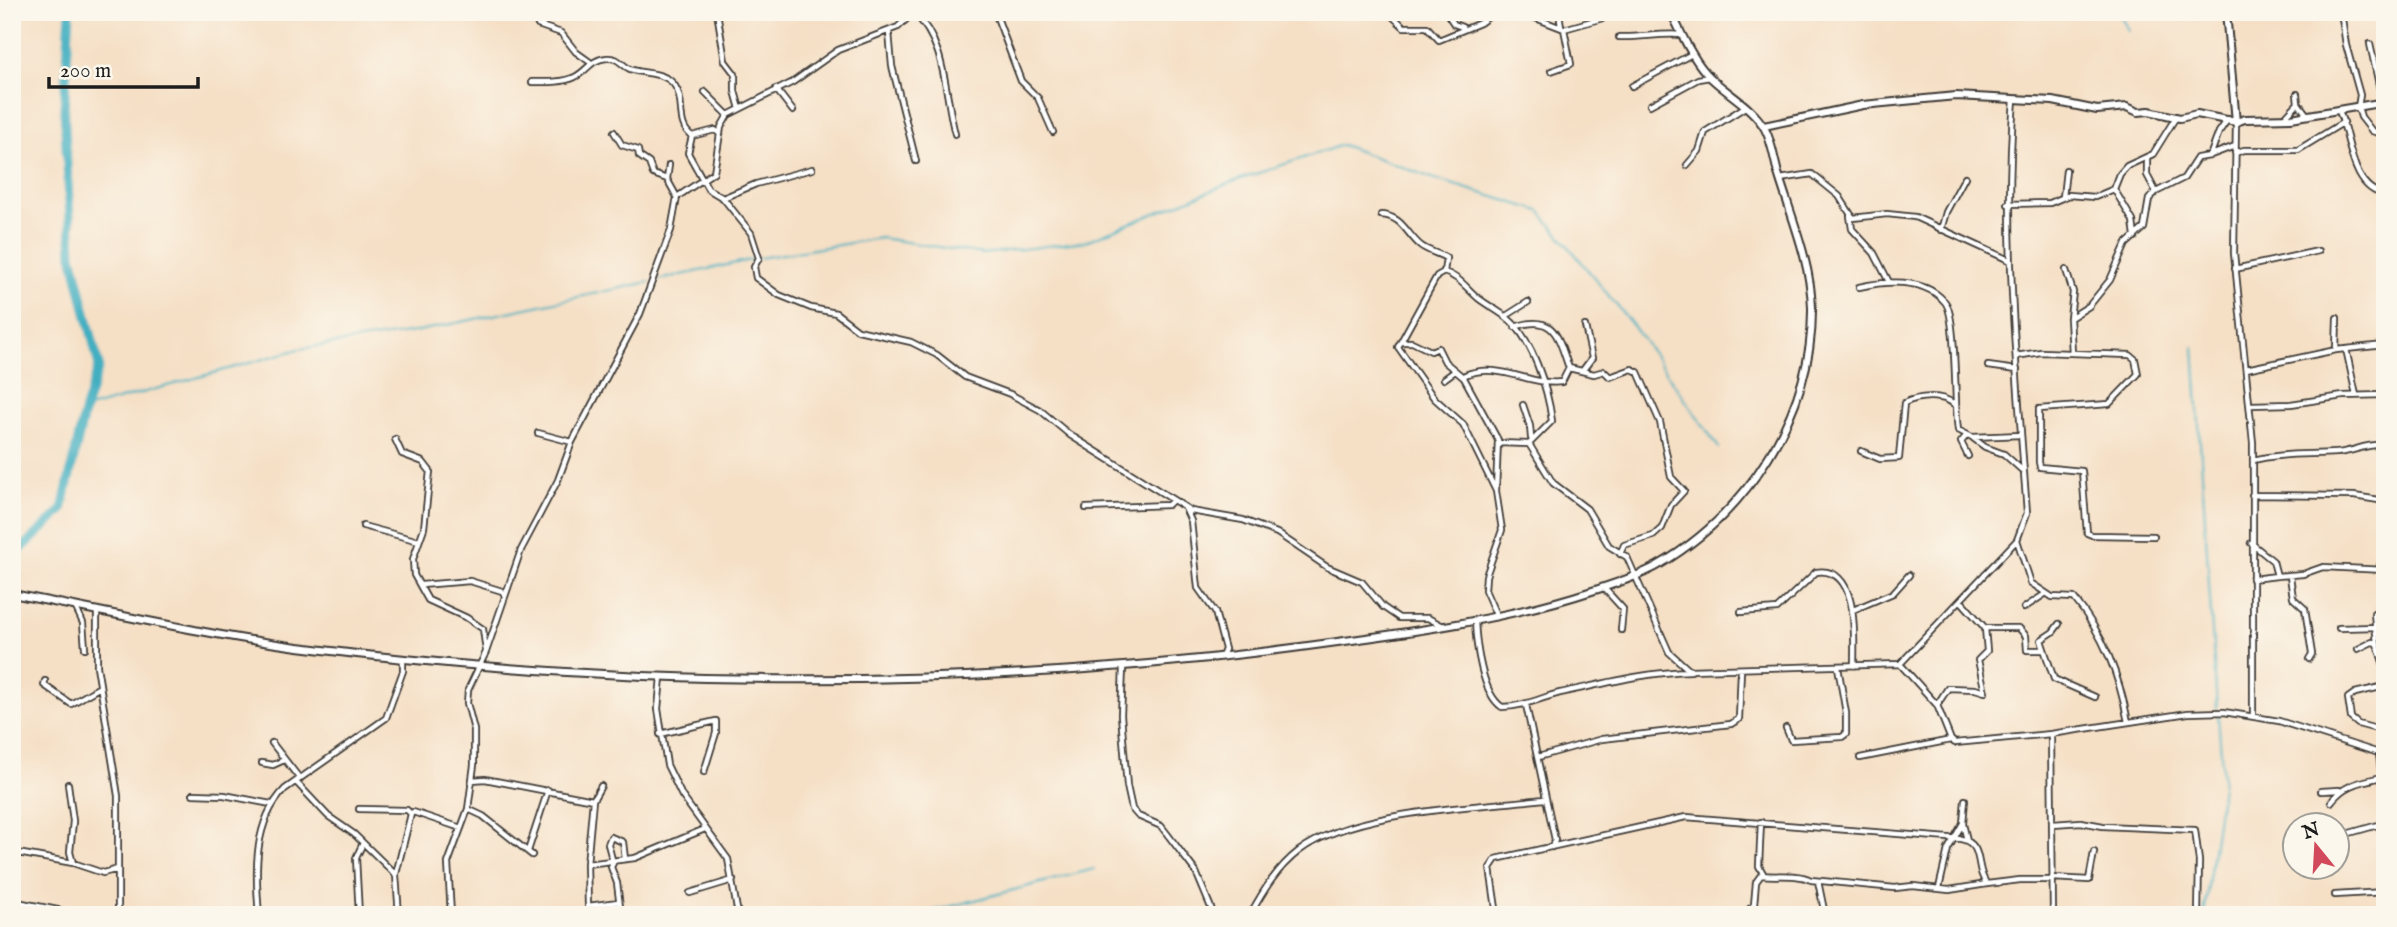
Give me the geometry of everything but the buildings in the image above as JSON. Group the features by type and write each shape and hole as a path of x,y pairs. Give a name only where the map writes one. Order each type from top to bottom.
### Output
{"street":[{"path":"533,12 538,25 561,33 576,52 591,62"},
{"path":"717,12 725,61 735,74 734,90 740,109"},
{"path":"677,197 714,172 720,134 728,115 793,82 838,50 889,32 914,12 925,24 938,52 955,134"},
{"path":"995,12 1021,81 1038,98 1053,132"},
{"path":"1388,12 1404,27 1427,27 1439,40 1462,27 1480,23 1495,12"},
{"path":"1446,12 1454,24 1462,27"},
{"path":"1520,12 1563,28 1624,12"},
{"path":"1551,71 1571,64 1559,12"},
{"path":"12,594 215,634 403,659 661,677 813,681 1123,668 1222,657 1497,617 1633,577 1684,549 1715,525 1754,479 1793,410 1808,341 1812,304 1801,251 1764,125 1711,77 1693,53 1671,12"},
{"path":"2226,12 2236,122 2235,269 2250,405 2253,460 2253,715"},
{"path":"2341,12 2346,45 2360,95 2358,107 2366,125 2385,135"},
{"path":"889,32 892,66 916,161"},
{"path":"1619,37 1647,38 1661,33 1682,35"},
{"path":"1764,125 1826,111 1956,96 2072,103 2097,110 2127,107 2138,112 2149,111 2176,117 2197,114 2228,118 2236,122 2245,119 2308,116 2384,102 2370,44"},
{"path":"1632,86 1661,73 1693,53"},
{"path":"532,82 578,76 591,62 608,57 620,60 629,69 667,78 677,90 682,127 692,135"},
{"path":"1650,105 1699,79 1711,77"},
{"path":"776,89 793,111"},
{"path":"705,92 728,115"},
{"path":"2297,94 2298,103 2308,116"},
{"path":"1475,621 1476,645 1490,697 1502,707 1526,705 1552,695 1622,679 1702,671 1900,664 2017,540 2027,513 2009,260 2008,204 2014,99"},
{"path":"2284,118 2298,103"},
{"path":"1687,165 1699,151 1705,132 1745,107"},
{"path":"2339,111 2344,122 2346,142 2361,177 2374,191 2385,194"},
{"path":"2008,204 2050,203 2063,197 2095,197 2114,189 2120,174 2127,166 2147,158 2176,117"},
{"path":"2210,156 2219,132 2228,118"},
{"path":"2235,153 2244,150 2298,150 2344,122"},
{"path":"692,135 715,130 720,134"},
{"path":"614,132 622,145 638,150 639,156 649,163 653,174 667,179"},
{"path":"692,135 688,153 702,182 723,198 751,233 759,258 754,267 757,278 764,286 811,308 835,313 858,330 911,342 937,355 965,377 1024,401 1046,414 1070,435 1115,460 1172,501 1196,514 1243,520 1277,533 1327,566 1362,582 1394,615 1410,620 1428,618 1443,626"},
{"path":"2070,318 2090,306 2110,280 2126,244 2144,228 2149,199 2156,192 2184,178 2195,159 2235,146"},
{"path":"2147,158 2147,175 2156,192"},
{"path":"451,915 448,863 468,809 471,780 474,730 467,703 468,690 486,652 521,550 558,480 572,442 640,314 671,230 677,197 667,179 668,165"},
{"path":"723,198 756,184 812,169"},
{"path":"2063,197 2066,170"},
{"path":"1780,179 1812,174 1839,196 1850,216 1852,229 1874,253 1889,282"},
{"path":"1941,230 1946,212 1965,177"},
{"path":"2114,189 2133,221 2135,237"},
{"path":"1850,216 1857,219 1901,214 1915,217 2009,260"},
{"path":"1381,215 1390,215 1402,222 1420,246 1446,258 1444,272"},
{"path":"2235,269 2318,251"},
{"path":"2066,270 2073,292 2070,318 2072,353"},
{"path":"1444,272 1462,281 1479,298 1506,316 1515,327 1544,384 1552,421 1530,441 1498,443"},
{"path":"1444,272 1437,276 1398,347 1427,388 1464,424 1496,491"},
{"path":"1859,287 1889,282 1912,284 1945,302 1951,321 1954,404 1958,430 1972,437 2021,435"},
{"path":"1506,316 1528,302"},
{"path":"2336,350 2337,318"},
{"path":"1515,327 1534,322 1550,326 1556,332 1570,368"},
{"path":"1582,370 1592,358 1585,326"},
{"path":"1402,342 1412,342 1431,351 1438,348 1442,358 1464,378 1498,443 1496,491 1502,530 1486,576 1485,590 1497,617"},
{"path":"2246,369 2336,350 2385,345"},
{"path":"2346,349 2356,395"},
{"path":"2016,356 2041,352 2130,355 2136,359 2138,374 2109,404 2039,409 2040,467 2082,471 2087,533 2154,536"},
{"path":"1988,366 2017,370"},
{"path":"1570,368 1594,374 1604,371 1610,377 1632,369 1638,372 1660,422 1671,477 1684,491 1671,505 1662,528 1653,536 1624,545 1620,554"},
{"path":"1464,378 1473,372 1492,371 1514,373 1544,384 1562,382 1570,368"},
{"path":"1444,379 1455,371"},
{"path":"2250,405 2291,404 2356,395 2385,395"},
{"path":"1861,451 1880,459 1899,458 1904,403 1928,397 1945,398 1954,404"},
{"path":"1523,405 1530,426 1530,441 1553,483 1587,509 1609,546 1629,561 1633,577 1669,652 1689,670 1702,671"},
{"path":"538,433 572,442"},
{"path":"1966,436 1961,442 1968,456"},
{"path":"1972,437 1985,447 2004,454 2024,472"},
{"path":"395,439 402,454 423,462 429,471 424,528 412,568 428,600 483,629 486,652"},
{"path":"2253,460 2300,452 2337,453 2364,444 2385,444"},
{"path":"2252,495 2354,496 2385,501"},
{"path":"1086,508 1168,505 1172,501"},
{"path":"1185,507 1191,521 1198,588 1215,612 1225,649 1222,657"},
{"path":"363,526 419,541"},
{"path":"2017,540 2027,576 2045,594 2074,598 2088,615 2113,663 2128,722"},
{"path":"2251,543 2273,561 2277,576"},
{"path":"2252,579 2290,576 2323,567 2382,570 2385,548"},
{"path":"1741,612 1777,609 1810,577 1823,571 1843,583 1853,610 1854,666"},
{"path":"1853,610 1894,593 1909,575"},
{"path":"2290,576 2292,598 2305,609 2312,654 2309,659"},
{"path":"421,584 470,581 502,591 505,595"},
{"path":"1603,587 1623,609 1621,630"},
{"path":"2024,608 2045,594"},
{"path":"1937,705 1948,688 1985,692 1978,660 1987,651 1985,628 1961,601"},
{"path":"75,606 83,623 85,648"},
{"path":"2385,608 2376,609 2375,627 2385,668"},
{"path":"97,610 100,687 118,796 118,915"},
{"path":"2059,624 2053,632 2042,637 2043,650 2054,679 2095,697"},
{"path":"2339,628 2375,627"},
{"path":"1985,628 2019,628 2026,636 2027,650 2043,650"},
{"path":"2357,649 2372,642 2377,644"},
{"path":"259,915 260,840 263,819 271,804 298,781 386,718 403,671 403,659"},
{"path":"1900,664 1937,705 1951,740"},
{"path":"1786,728 1791,740 1798,741 1846,734 1846,713 1838,667"},
{"path":"1123,668 1122,727 1126,786 1132,809 1138,816 1161,826 1168,835 1196,872 1214,915"},
{"path":"1538,757 1602,739 1731,724 1739,719 1742,708 1741,670"},
{"path":"661,677 658,709 660,734 672,781 728,859 738,915"},
{"path":"45,681 44,685 71,704 100,687"},
{"path":"2381,730 2358,724 2351,718 2348,698 2355,693 2384,687"},
{"path":"1526,705 1555,840 1561,845"},
{"path":"1860,758 1951,740 1969,742 2051,734 2203,712 2253,715 2382,755"},
{"path":"2385,715 2381,730 2385,802"},
{"path":"660,734 716,721 716,733 704,772"},
{"path":"2051,734 2053,915"},
{"path":"272,743 298,781 328,816 364,842 396,875"},
{"path":"262,763 272,765 284,760"},
{"path":"2321,791 2340,790 2382,777"},
{"path":"471,780 485,779 548,790 559,796 593,800"},
{"path":"68,784 73,821 70,852 73,863"},
{"path":"601,786 593,800 587,863 589,906 618,902"},
{"path":"468,809 483,816 530,853 537,832 541,805 548,790"},
{"path":"2331,802 2340,790"},
{"path":"193,794 224,795 271,804"},
{"path":"1250,915 1284,865 1322,836 1344,828 1436,811 1545,799"},
{"path":"1965,800 1963,823 1967,840 1978,851 1980,869 1987,884"},
{"path":"359,809 386,807 407,810 411,814"},
{"path":"399,915 396,875 413,811 461,828"},
{"path":"1497,915 1490,868 1493,862 1686,817 1967,840"},
{"path":"1761,822 1759,866 1764,875"},
{"path":"2053,824 2081,822 2103,826 2195,830 2199,861 2198,915"},
{"path":"1939,888 1948,849 1963,823"},
{"path":"2352,832 2385,823"},
{"path":"621,915 617,883 611,867 616,858 625,859 651,853 705,829"},
{"path":"613,863 608,844 611,837 623,842 625,859"},
{"path":"1551,848 1555,840"},
{"path":"359,915 356,858 364,842"},
{"path":"1744,915 1754,905 1757,878 1764,875 1782,878 1800,875 1818,881 1895,888 1979,887 2020,880 2089,880 2094,852"},
{"path":"12,864 14,853 110,872 119,879"},
{"path":"587,863 613,863"},
{"path":"110,872 118,869"},
{"path":"690,893 733,880"},
{"path":"1818,881 1825,915"},
{"path":"2335,895 2385,892"},
{"path":"12,901 83,915"}],"waterway":[{"path":"12,558 62,510 85,409 99,366 72,255 64,110 70,12"},
{"path":"2119,12 2128,30"},
{"path":"654,281 759,258 881,238 983,254 1086,241 1235,181 1342,145 1435,179 1540,211 1635,328 1719,448"},
{"path":"85,409 299,349 414,332 649,282"},
{"path":"2194,347 2217,709"},
{"path":"2204,915 2223,779 2218,715"},
{"path":"918,915 1094,869"},
{"path":"173,915 181,911"}]}
